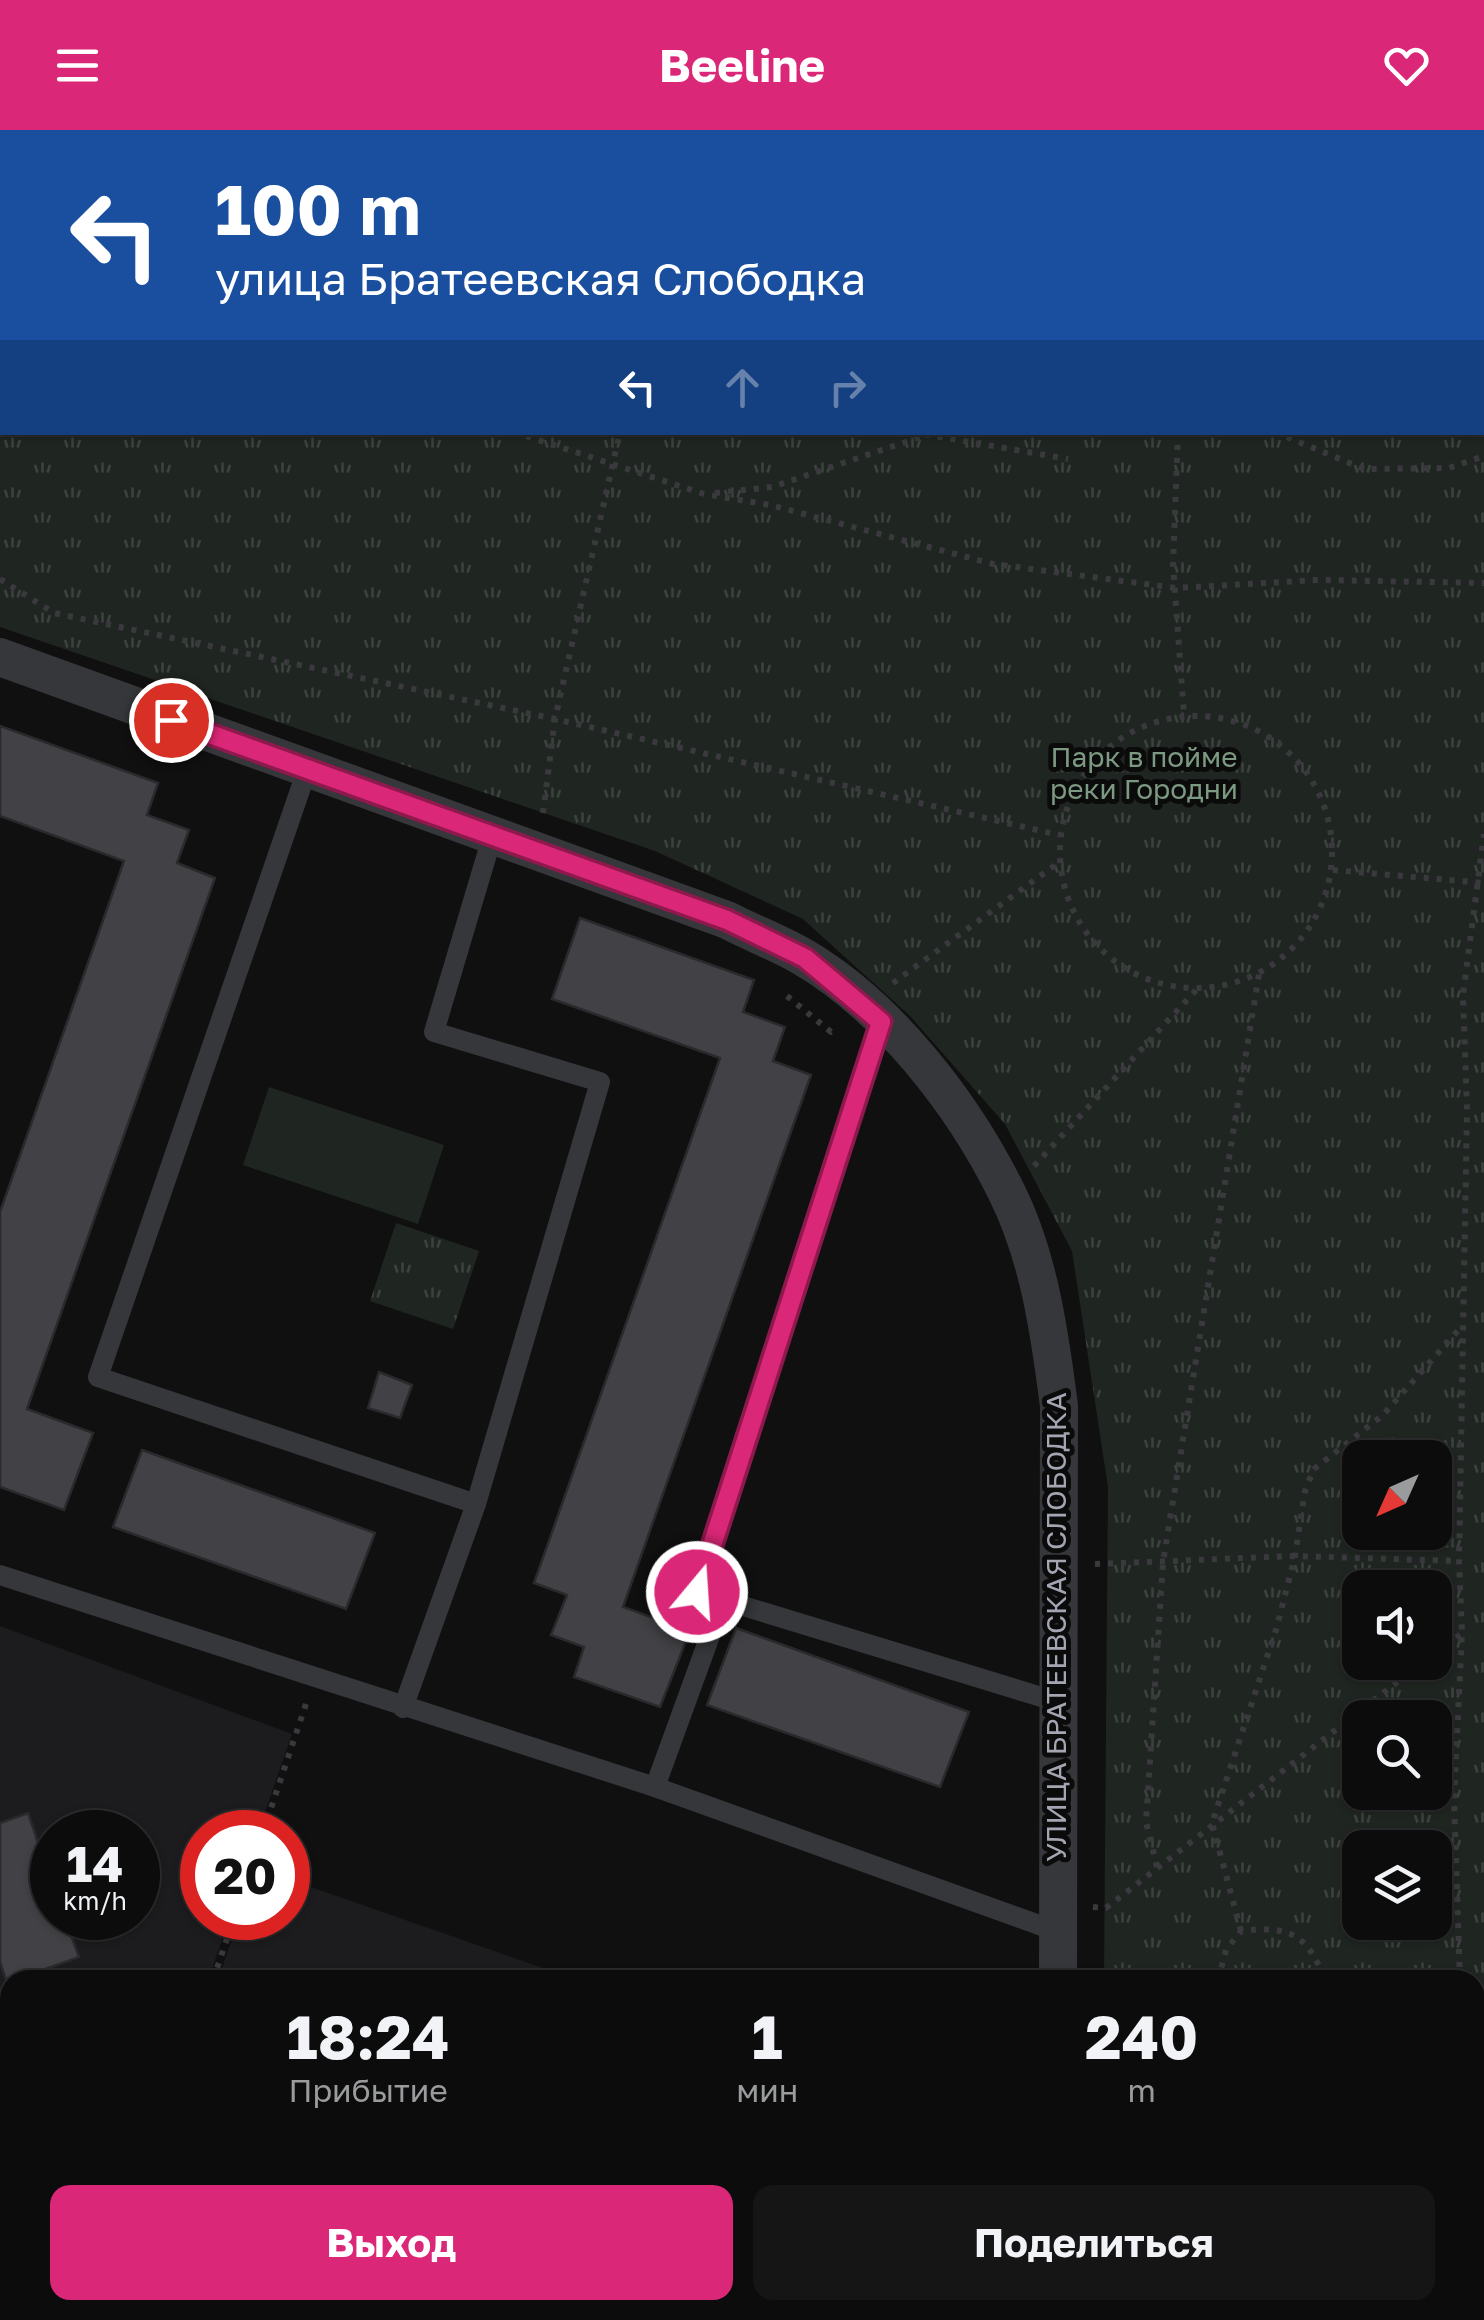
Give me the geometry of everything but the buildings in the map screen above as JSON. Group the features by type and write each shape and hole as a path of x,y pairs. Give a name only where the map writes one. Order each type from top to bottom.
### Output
{"street":[{"name":"УЛИЦА БРАТЕЕВСКАЯ СЛОБОДКА","path":"0,657 727,920 805,958 879,1008 972,1131 1008,1194 1051,1340 1060,1406 1058,1970"}],"lane":[{"path":"307,770 98,1377 476,1504"},
{"path":"403,1708 476,1504 600,1082 434,1032 493,834"},
{"path":"879,1008 697,1592 1058,1702"},
{"path":"0,1574 1055,1917"},
{"path":"656,1787 723,1600"}],"path":[{"path":"524,435 704,494 770,505 993,564 1176,588 1318,580 1448,579 1484,583"},
{"path":"539,850 556,719 619,435"},
{"path":"917,435 1068,458"},
{"path":"704,494 772,487 926,435"},
{"path":"1178,435 1176,588 1184,714"},
{"path":"1282,435 1364,469 1450,468 1484,456"},
{"path":"0,579 54,613 556,719 1059,835"},
{"path":"1184,714 1237,720 1284,746 1318,788 1328,814 1333,870 1316,918 1301,941 1259,974 1234,984 1198,988 1153,982 1106,956 1073,914 1058,863 1059,835 1075,784 1090,762 1132,729 1184,714"},
{"path":"1460,1970 1454,1798 1462,1633 1459,1561 1464,995 1484,834"},
{"path":"879,1008 1058,863"},
{"path":"1333,870 1481,882"},
{"path":"1157,1867 1146,1822 1163,1562 1259,974"},
{"path":"1026,1174 1198,988"},
{"path":"1241,1931 1212,1822 1235,1764 1295,1556 1305,1491 1314,1468 1383,1416 1463,1325"},
{"path":"1061,1566 1295,1556 1459,1561"},
{"path":"1452,1640 1462,1633"},
{"path":"270,1810 315,1679"},
{"path":"1055,1917 1106,1908 1399,1680"},
{"path":"1221,1970 1226,1950 1241,1931 1268,1928 1298,1935 1315,1954 1321,1970"},
{"path":"216,1970 227,1940"}],"shaded area":[{"path":"0,1626 292,1734 266,1810 180,1810 180,1940 222,1940 212,1970 0,1970"},
{"path":"310,1887 548,1970 221,1970 232,1940 310,1940"}],"green space":[{"name":"Парк в пойме реки Городни","path":"0,435 1484,435 1484,1970 1104,1970 1108,1487 1072,1251 1005,1124 910,1016 803,919 655,851 0,627"},
{"path":"269,1087 444,1145 418,1224 243,1165"},
{"path":"396,1223 479,1251 453,1329 370,1301"}],"route":[{"path":"171,720 727,920 805,958 881,1022 697,1592"}]}
